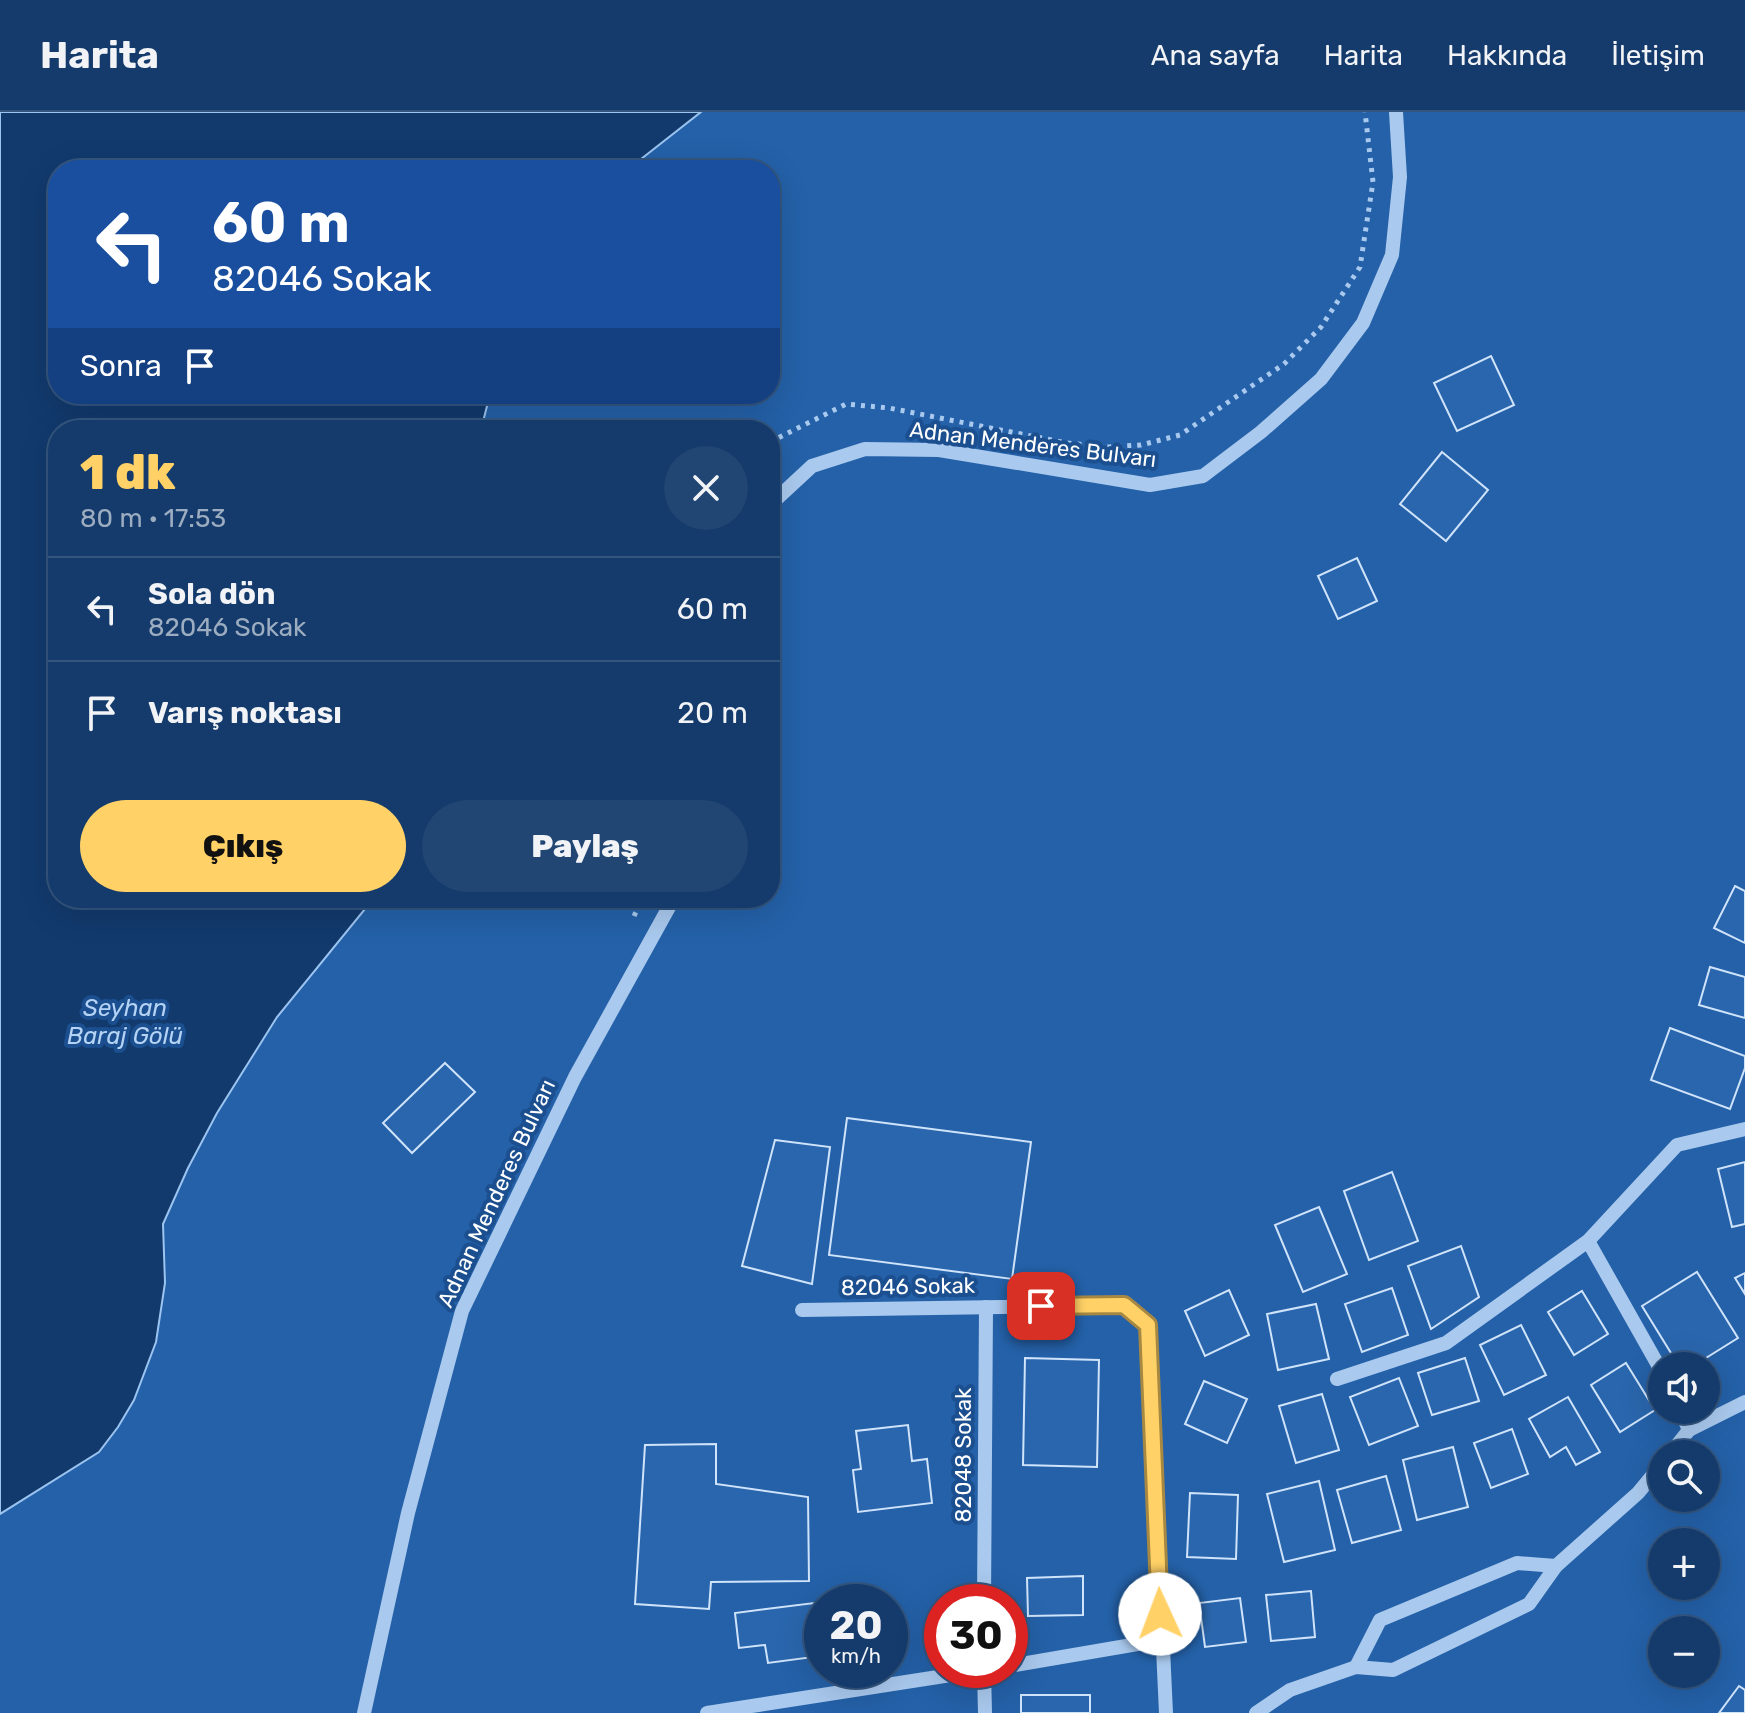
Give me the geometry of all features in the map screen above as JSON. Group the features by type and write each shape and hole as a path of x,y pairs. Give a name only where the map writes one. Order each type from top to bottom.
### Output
{"street":[{"name":"Adnan Menderes Bulvarı","path":"780,496 812,466 865,449 939,450 1150,485 1203,476 1261,432 1321,379 1363,323 1392,255 1400,177 1396,112"},
{"name":"Adnan Menderes Bulvarı","path":"364,1713 408,1513 462,1311 575,1077 668,908"},
{"path":"1337,1379 1446,1343 1588,1241 1677,1145 1745,1129"},
{"path":"1588,1241 1651,1352"},
{"name":"82046 Sokak","path":"802,1310 1124,1305 1148,1325 1166,1713"},
{"name":"82048 Sokak","path":"984,1584 986,1307"},
{"path":"1681,1440 1689,1430 1745,1402"},
{"path":"1686,1424 1689,1430"},
{"path":"1256,1713 1290,1690 1356,1667 1393,1670 1529,1604 1556,1566 1648,1481"},
{"path":"1356,1667 1380,1620 1517,1563 1556,1566"},
{"path":"1028,1663 1161,1640"},
{"path":"707,1713 924,1679"},
{"path":"984,1688 985,1713"}],"path":[{"path":"780,437 846,404 889,408 1067,443 1119,446 1180,435 1284,364 1321,327 1360,267 1373,182 1365,112"}],"shaded area":[{"path":"0,112 1745,112 1745,1713 0,1713"}],"water":[{"name":"Seyhan Baraj Gölü","path":"0,112 701,112 640,160 48,160 48,404 488,404 484,420 48,420 48,908 366,908 277,1017 217,1113 188,1168 163,1224 165,1283 156,1342 134,1400 118,1427 99,1452 0,1514"}],"building":[{"path":"1491,356 1514,405 1457,431 1434,383"},
{"path":"1442,452 1488,490 1446,541 1400,504"},
{"path":"1357,558 1377,601 1338,619 1318,576"},
{"path":"1735,886 1745,891 1745,943 1714,928"},
{"path":"1710,967 1745,977 1745,1018 1699,1005"},
{"path":"1670,1028 1745,1056 1745,1068 1730,1109 1651,1080"},
{"path":"445,1063 475,1092 412,1153 383,1123"},
{"path":"847,1118 1031,1142 1012,1279 829,1255"},
{"path":"775,1140 830,1147 812,1284 742,1266"},
{"path":"1745,1162 1745,1224 1732,1227 1718,1169"},
{"path":"1392,1172 1418,1241 1369,1260 1344,1191"},
{"path":"1319,1207 1347,1274 1303,1292 1275,1225"},
{"path":"1461,1246 1479,1297 1431,1329 1408,1266"},
{"path":"1697,1272 1738,1338 1716,1352 1670,1352 1642,1306"},
{"path":"1745,1273 1745,1294 1735,1278"},
{"path":"1392,1288 1408,1335 1362,1352 1345,1304"},
{"path":"1229,1290 1249,1335 1205,1356 1185,1311"},
{"path":"1582,1291 1608,1334 1574,1355 1548,1312"},
{"path":"1316,1304 1329,1359 1278,1370 1267,1314"},
{"path":"1521,1325 1546,1375 1504,1395 1480,1345"},
{"path":"1025,1358 1099,1360 1097,1467 1023,1465"},
{"path":"1465,1358 1479,1401 1432,1415 1418,1373"},
{"path":"1626,1363 1648,1399 1648,1414 1620,1432 1591,1385"},
{"path":"1399,1378 1418,1426 1369,1445 1350,1397"},
{"path":"1204,1381 1247,1399 1227,1443 1185,1424"},
{"path":"1322,1394 1339,1450 1296,1463 1279,1406"},
{"path":"1568,1397 1600,1452 1576,1465 1566,1447 1550,1457 1529,1419"},
{"path":"908,1425 912,1461 927,1459 932,1503 858,1512 853,1470 861,1469 856,1431"},
{"path":"1512,1429 1528,1474 1491,1488 1474,1443"},
{"path":"716,1444 716,1484 808,1497 809,1581 711,1582 709,1609 635,1604 645,1445"},
{"path":"1453,1447 1468,1507 1417,1520 1403,1460"},
{"path":"1386,1476 1401,1530 1352,1543 1337,1490"},
{"path":"1319,1481 1335,1550 1284,1562 1267,1494"},
{"path":"1190,1493 1238,1495 1236,1559 1187,1557"},
{"path":"1083,1576 1083,1615 1028,1616 1027,1578"},
{"path":"1311,1591 1315,1637 1271,1641 1266,1595"},
{"path":"1240,1598 1246,1642 1205,1647 1199,1603"},
{"path":"804,1604 804,1658 768,1663 765,1645 739,1648 735,1613"},
{"path":"1739,1686 1745,1690 1745,1713 1719,1713"},
{"path":"1021,1695 1090,1695 1090,1713 1021,1713"}],"route":[{"path":"1041,1306 1124,1305 1148,1325 1160,1614"}]}
